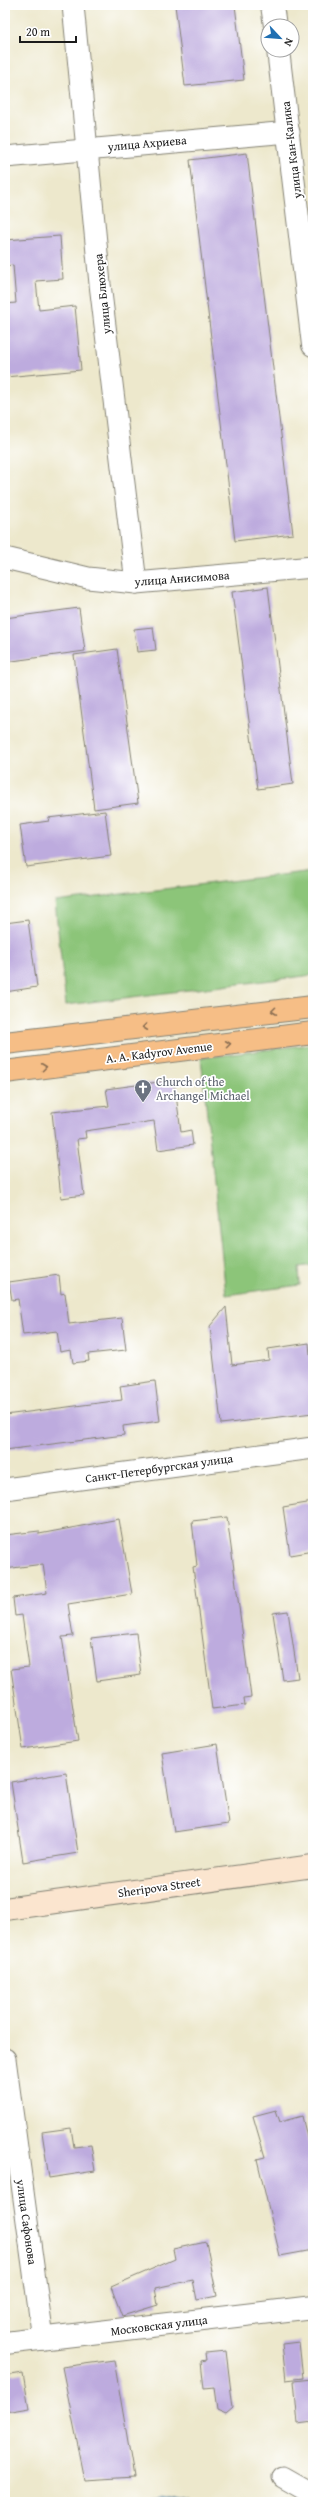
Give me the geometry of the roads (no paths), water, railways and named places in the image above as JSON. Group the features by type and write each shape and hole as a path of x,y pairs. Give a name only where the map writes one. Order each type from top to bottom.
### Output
{"main road":[{"path":"5,1043 313,1007"},
{"name":"A. A. Kadyrov Avenue","path":"5,1072 313,1033"},
{"name":"Sheripova Street","path":"5,1909 313,1866"}],"street":[{"name":"улица Блюхера","path":"73,5 86,148 136,583"},
{"path":"272,5 274,18"},
{"name":"улица Кан-Калика","path":"279,58 313,345"},
{"name":"улица Ахриева","path":"5,157 86,148 289,132"},
{"name":"улица Анисимова","path":"5,558 88,578 136,583 313,567"},
{"name":"Санкт-Петербургская улица","path":"5,1489 313,1448"},
{"name":"улица Сафонова","path":"5,2059 43,2339"},
{"name":"Московская улица","path":"5,2344 313,2307"},
{"path":"283,2477 313,2494"}],"water":[{"path":"161,2496 189,2502 123,2502"}],"place":[{"name":"Church of the Archangel Michael","path":"143,1103"}]}
